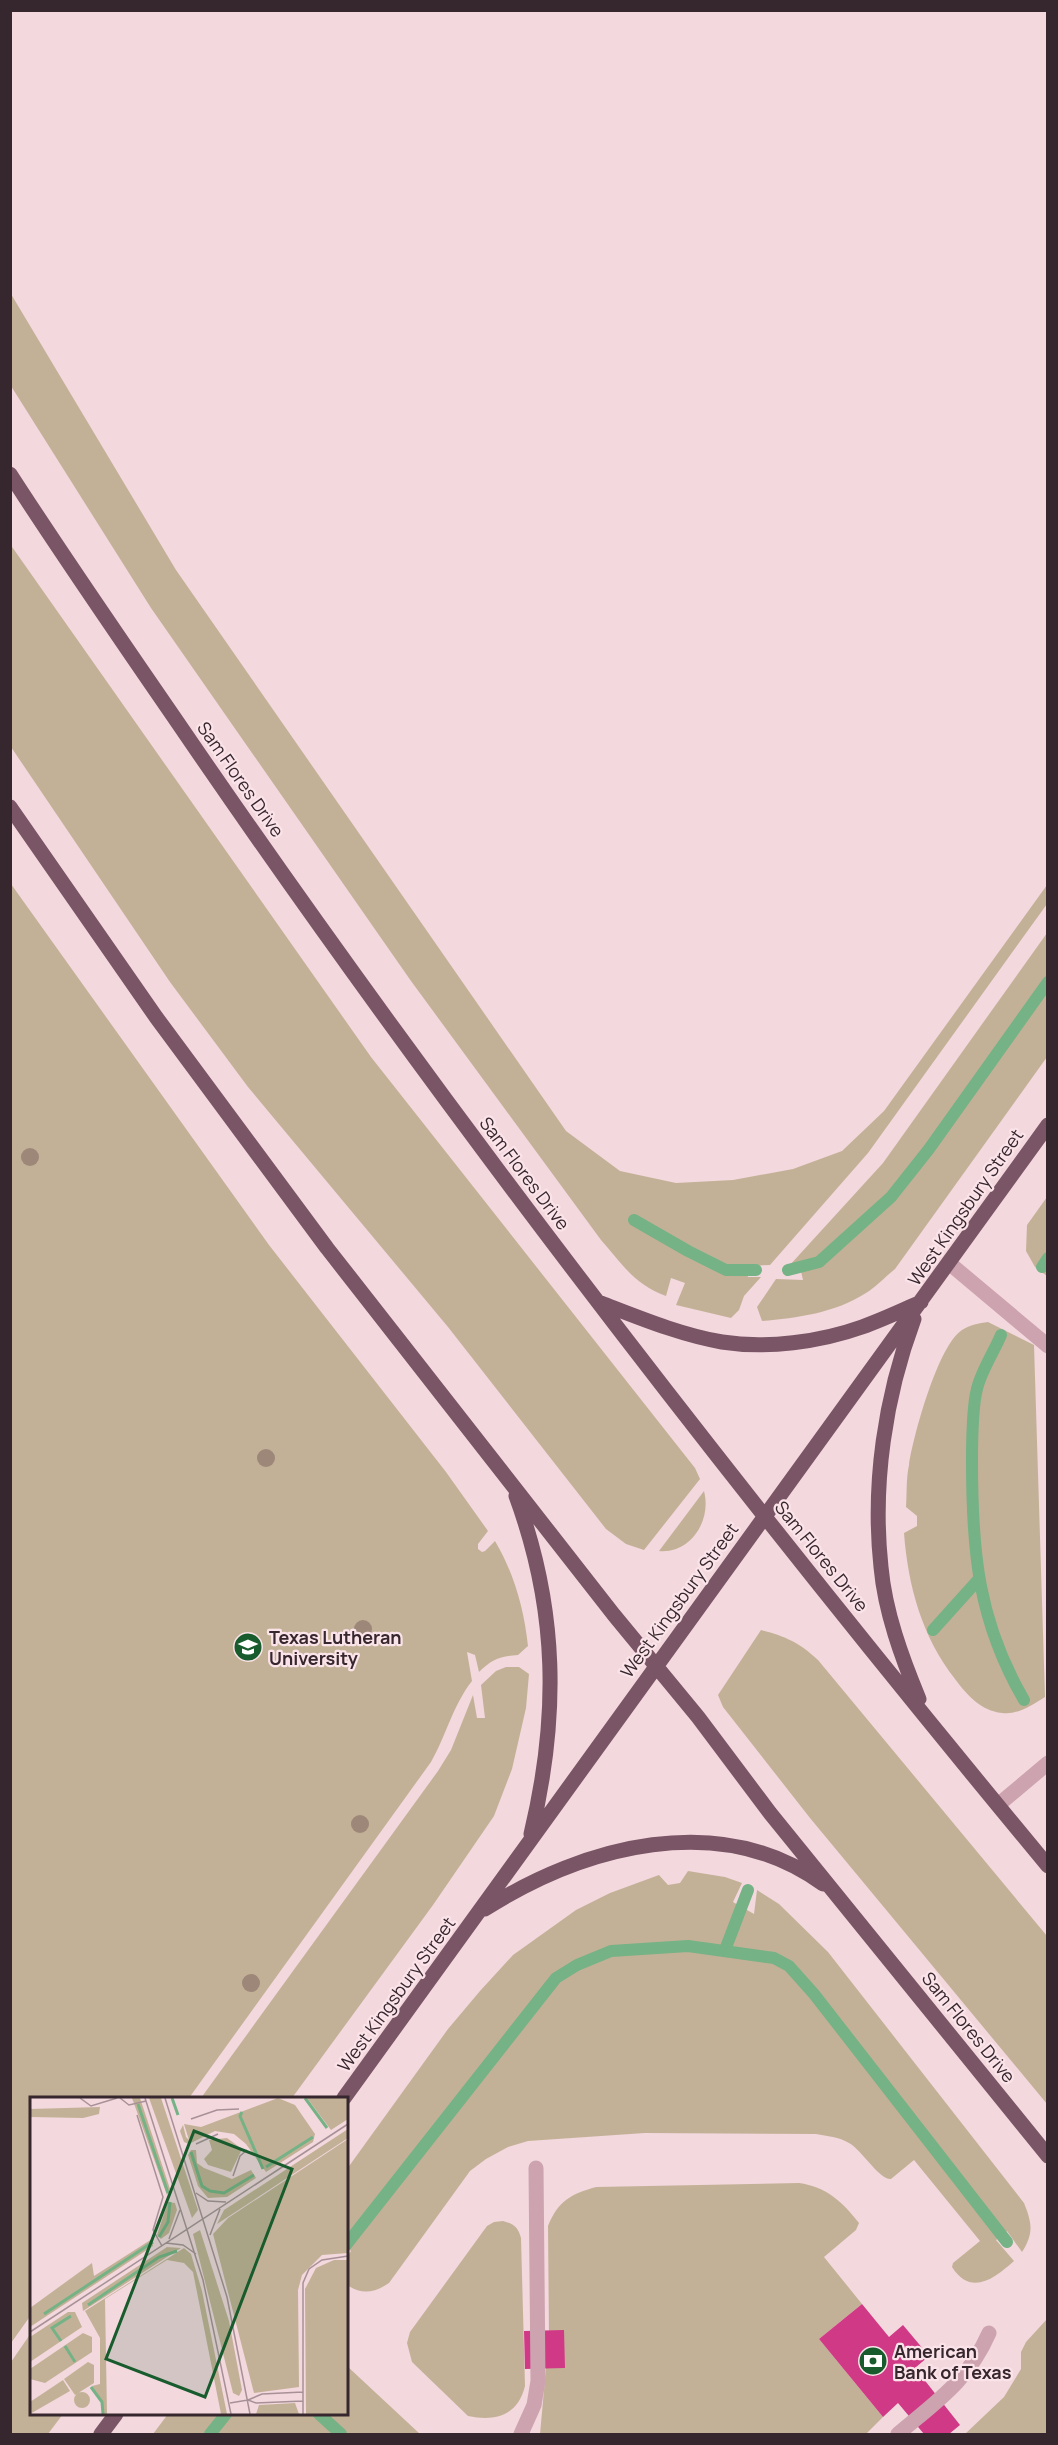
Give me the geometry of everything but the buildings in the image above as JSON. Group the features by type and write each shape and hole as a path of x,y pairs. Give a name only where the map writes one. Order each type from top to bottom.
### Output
{"main road":[{"name":"Sam Flores Drive","path":"10,474 260,843 435,1086 599,1303 764,1515 1047,1866"},
{"name":"Sam Flores Drive","path":"10,807 156,1017 327,1248 770,1813 1047,2156"},
{"name":"West Kingsbury Street","path":"345,2097 1047,1125"},
{"path":"599,1303 653,1323 722,1342 776,1344 861,1328 921,1302"},
{"path":"921,1302 902,1353 890,1401 881,1475 879,1520 881,1568 891,1618 904,1663 925,1714"},
{"path":"511,1482 529,1531 541,1577 551,1658 549,1743 542,1789 529,1843"},
{"path":"478,1914 514,1891 591,1858 633,1848 671,1843 710,1842 748,1847 782,1860 813,1877 837,1894"},
{"path":"101,2434 115,2415"}],"lane":[{"path":"949,1263 1047,1346"},
{"path":"998,1805 1047,1763"},
{"path":"520,2434 534,2405 538,2381 536,2168"},
{"path":"898,2434 964,2377 980,2354 989,2333"}],"shaded area":[{"path":"11,294 176,570 566,1131 620,1171 676,1183 733,1180 793,1169 842,1151 884,1111 1047,885 1047,904 868,1153 770,1265 745,1266 748,1277 761,1277 744,1296 739,1310 731,1318 676,1305 685,1283 671,1278 666,1296 645,1286 630,1273 601,1240 411,981 151,608 11,386"},
{"path":"10,544 371,1057 695,1468 700,1479 644,1550 626,1544 606,1529 448,1327 248,1087 170,982 11,747"},
{"name":"Texas Lutheran University","path":"11,884 269,1245 446,1472 488,1531 478,1544 478,1549 485,1551 495,1541 508,1566 517,1592 528,1646 518,1655 501,1657 492,1661 479,1672 475,1655 467,1652 472,1681 465,1690 431,1762 190,2097 30,2097 30,2316 11,2343"},
{"path":"1047,933 1047,1057 895,1269 870,1291 842,1305 802,1316 762,1321 757,1307 776,1279 803,1280 800,1267 789,1266 883,1163"},
{"path":"1047,1197 1047,1276 1035,1267 1026,1251 1027,1225"},
{"path":"988,1322 1034,1345 1045,1697 1025,1709 1008,1713 994,1712 981,1706 943,1663 925,1628 913,1591 904,1533 917,1526 917,1516 906,1507 907,1476 916,1434 936,1372 944,1353 962,1330 975,1324"},
{"path":"704,1491 705,1513 696,1533 680,1547 670,1551 659,1551"},
{"path":"761,1630 792,1641 818,1660 1047,1936 1047,2104 810,1818 723,1707 718,1695"},
{"path":"506,1667 519,1667 529,1674 526,1708 512,1769 494,1816 433,1905 293,2097 202,2097 438,1771 451,1750 473,1695 477,1718 485,1718 481,1685 496,1671"},
{"path":"688,1871 725,1877 742,1883 733,1902 754,1914 757,1890 779,1904 828,1952 1024,2203 1029,2216 1030,2233 1022,2252 1007,2231 996,2240 1014,2261 983,2282 967,2281 959,2276 952,2267 953,2263 980,2241 914,2160 891,2179 881,2175 849,2143 829,2136 645,2133 528,2141 508,2147 470,2171 389,2283 368,2292 348,2285 348,2256 351,2251 348,2248 348,2168 448,2029 513,1955 576,1910 610,1893 659,1875 668,1885 680,1883"},
{"path":"799,2183 833,2196 859,2223 856,2230 824,2257 862,2304 819,2339 883,2417 866,2434 540,2434 549,2335 548,2226 556,2210 566,2200 596,2187"},
{"path":"503,2221 515,2226 521,2238 525,2386 522,2396 511,2410 496,2417 478,2418 468,2416 412,2362 407,2343 410,2332 487,2226"},
{"path":"1047,2319 1047,2434 965,2434 1004,2397 1021,2369 1021,2352 1026,2342"},
{"path":"30,2334 30,2415 62,2415 48,2434 11,2434 11,2362"},
{"path":"348,2367 420,2434 153,2434 167,2415 348,2415"}],"waterway":[{"path":"788,1270 819,1262 891,1197 929,1149 1048,982"},
{"path":"634,1220 726,1270 756,1270"},
{"path":"1042,1267 1048,1258"},
{"path":"1001,1335 981,1375 975,1397 972,1495 976,1556 987,1614 996,1642 1024,1700"},
{"path":"933,1630 978,1580"},
{"path":"725,1950 748,1890"},
{"path":"348,2242 556,1978 577,1965 611,1951 688,1946 774,1958 789,1966 814,1994 1007,2242"},
{"path":"210,2434 225,2415"},
{"path":"320,2415 341,2434"}],"place":[{"name":"Texas Lutheran University","path":"248,1647"},
{"name":"American Bank of Texas","path":"873,2361"}]}
